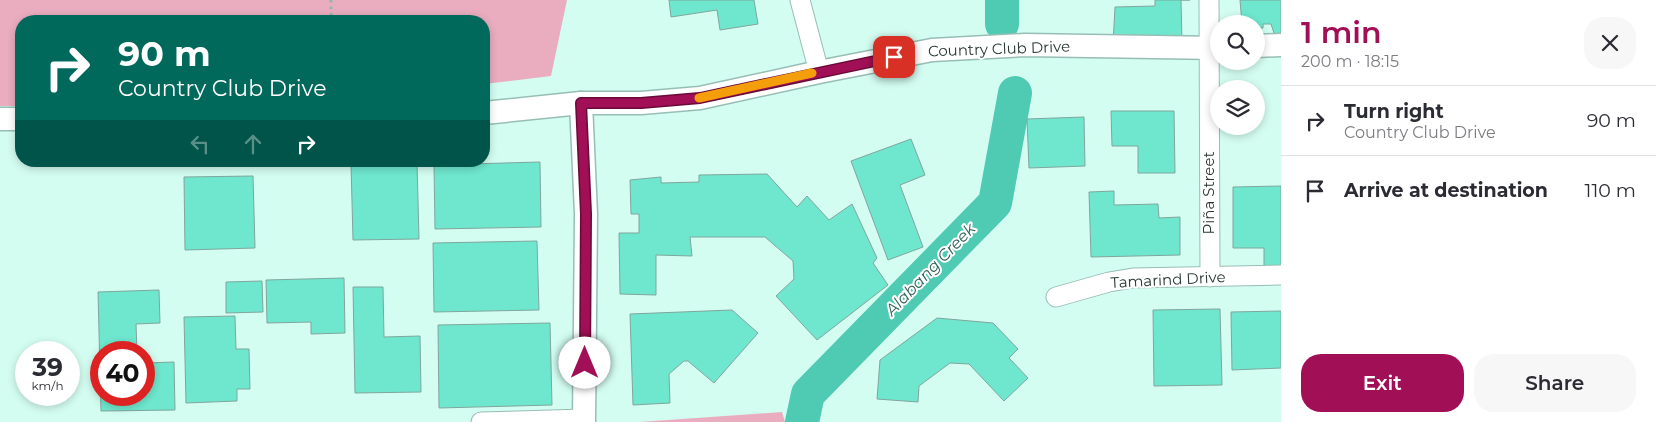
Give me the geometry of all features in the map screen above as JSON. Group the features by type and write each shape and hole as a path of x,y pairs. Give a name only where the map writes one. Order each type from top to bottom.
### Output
{"street":[{"path":"800,0 819,72"},
{"name":"Piña Street","path":"1209,0 1210,15"},
{"name":"Country Club Drive","path":"490,112 581,103 641,103 700,98 932,50 1025,45 1210,48"},
{"path":"1265,46 1281,45"},
{"name":"Piña Street","path":"1210,277 1213,70"},
{"path":"481,422 584,420 586,214 581,103"},
{"path":"0,119 15,119"},
{"name":"Tamarind Drive","path":"1056,297 1091,286 1125,280 1281,276"}],"path":[{"path":"331,0 331,15"}],"shaded area":[{"path":"0,0 567,0 551,76 490,83 490,15 15,15 15,106 0,106"},
{"path":"782,412 785,422 639,422"}],"building":[{"path":"669,0 754,0 758,24 720,30 717,10 671,17"},
{"path":"1155,0 1181,0 1182,43 1113,44 1115,7 1155,6"},
{"path":"1240,0 1281,0 1281,37 1274,33 1271,24 1265,24 1265,15 1241,15"},
{"path":"1111,111 1174,111 1175,173 1138,173 1138,146 1112,146"},
{"path":"1084,117 1085,166 1029,168 1027,119"},
{"path":"911,139 925,175 900,185 923,247 888,260 851,161"},
{"path":"540,162 541,227 435,229 434,167 490,167 490,163"},
{"path":"351,167 417,167 419,239 353,240"},
{"path":"767,174 797,207 807,196 829,220 852,204 877,258 873,263 888,285 817,340 776,296 794,279 793,261 765,237 690,237 692,256 656,255 656,295 620,294 619,233 639,233 639,214 631,214 630,180 661,177 661,183 699,182 699,175"},
{"path":"253,176 255,248 185,250 184,177"},
{"path":"1281,186 1281,266 1264,267 1264,248 1233,248 1233,187"},
{"path":"1114,191 1114,205 1158,204 1159,218 1180,217 1180,255 1091,257 1089,192"},
{"path":"537,241 539,310 434,312 433,243"},
{"path":"344,278 345,333 311,334 311,322 267,323 266,280"},
{"path":"262,281 263,312 226,313 226,282"},
{"path":"353,287 383,287 384,337 420,336 421,392 355,393"},
{"path":"159,290 160,323 136,324 137,341 99,341 98,292"},
{"path":"1220,309 1222,385 1154,386 1153,310"},
{"path":"732,310 758,333 714,383 688,361 684,361 669,374 670,403 633,405 630,314"},
{"path":"1281,311 1281,368 1232,370 1231,312"},
{"path":"235,316 236,349 249,349 250,389 237,389 237,401 186,403 184,317"},
{"path":"937,318 993,323 1018,349 1009,358 1028,378 1004,401 969,364 950,363 919,386 918,402 877,399 880,360"},
{"path":"550,323 552,405 439,408 438,325"},
{"path":"174,362 175,410 101,411 101,406 155,406 155,363"}],"waterway":[{"name":"Alabang Creek","path":"1002,0 1002,24"},
{"name":"Alabang Creek","path":"802,422 808,394 995,203 1015,93"}],"slow traffic":[{"path":"699,98 812,73"}],"route":[{"path":"585,363 586,214 581,103 641,103 700,98 894,57"}]}
